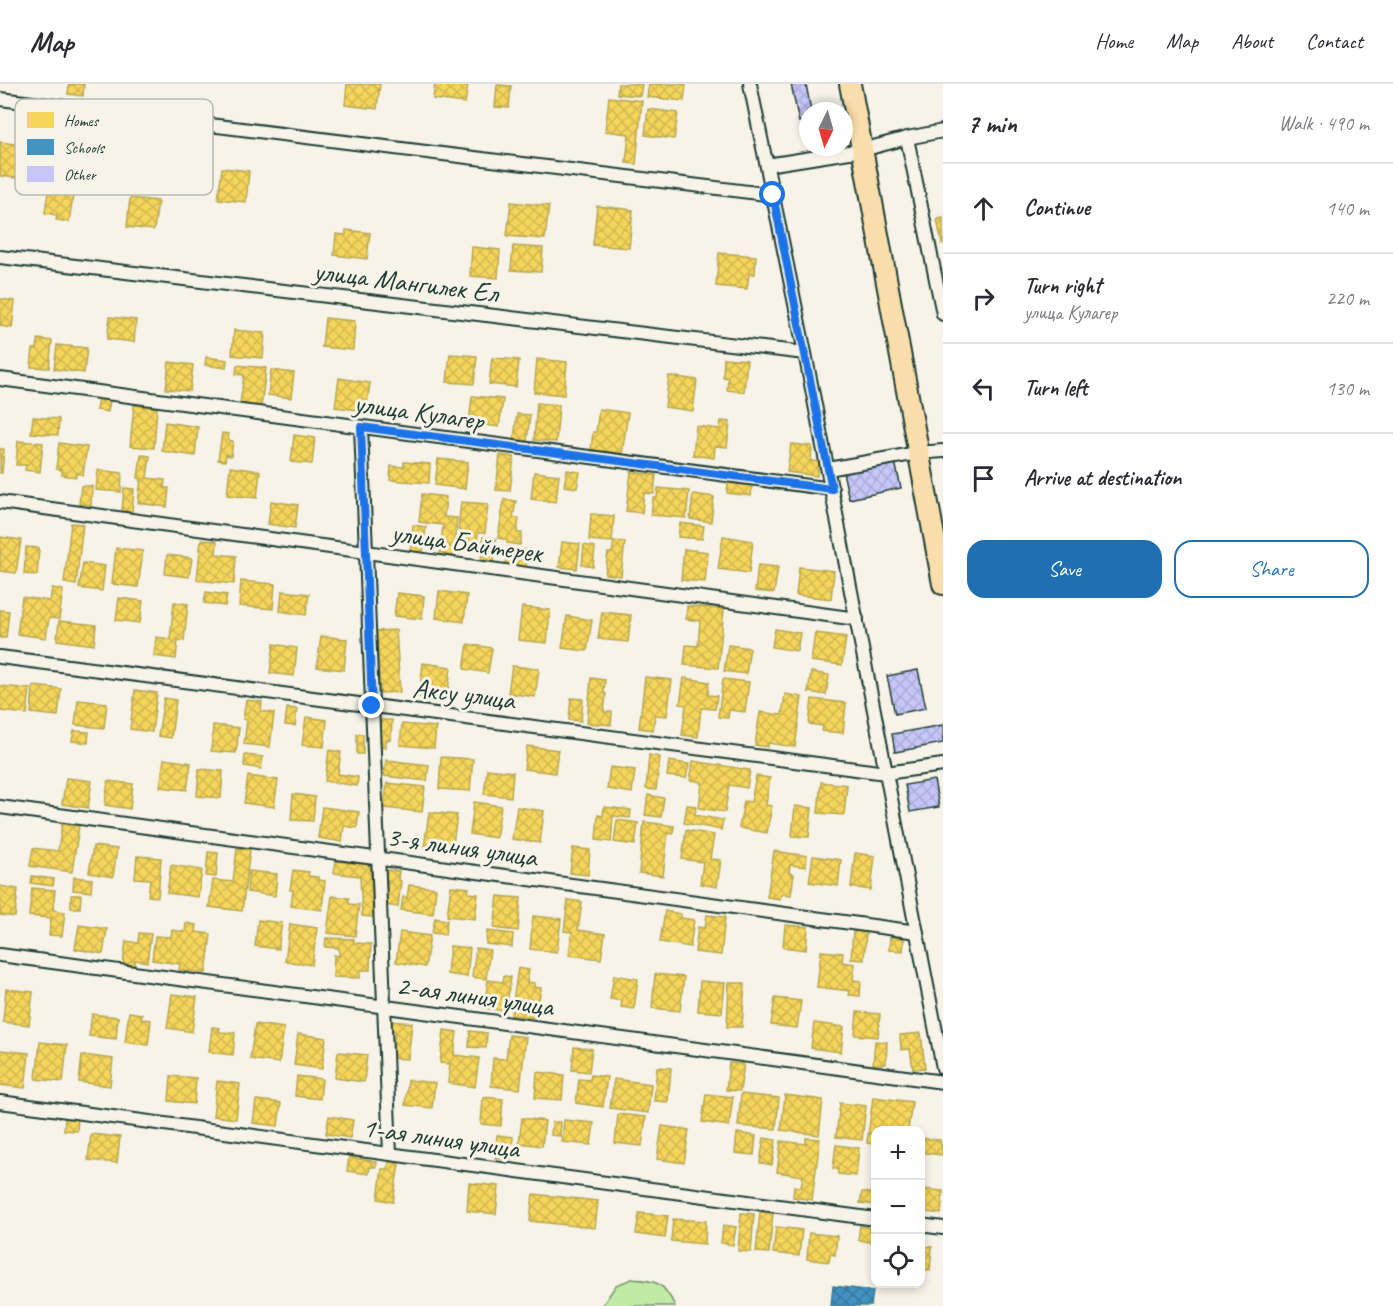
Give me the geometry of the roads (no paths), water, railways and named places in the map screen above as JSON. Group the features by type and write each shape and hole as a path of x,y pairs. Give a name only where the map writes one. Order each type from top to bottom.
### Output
{"main road":[{"path":"850,84 943,584"}],"street":[{"path":"750,84 806,353 943,1068"},
{"path":"0,99 15,101"},
{"path":"213,125 773,195"},
{"path":"766,165 862,150 943,131"},
{"path":"907,138 943,314"},
{"name":"улица Мангилек Ел","path":"0,257 806,353"},
{"name":"улица Кулагер","path":"0,379 832,489"},
{"path":"361,427 390,1154"},
{"path":"828,469 918,453 943,451"},
{"name":"улица Байтерек","path":"0,502 856,619"},
{"name":"Аксу улица","path":"0,657 886,773 943,765"},
{"name":"3-я линия улица","path":"0,807 917,932"},
{"name":"2-ая линия улица","path":"0,955 943,1082"},
{"name":"1-ая линия улица","path":"0,1102 871,1218"},
{"path":"925,1226 943,1228"}]}
